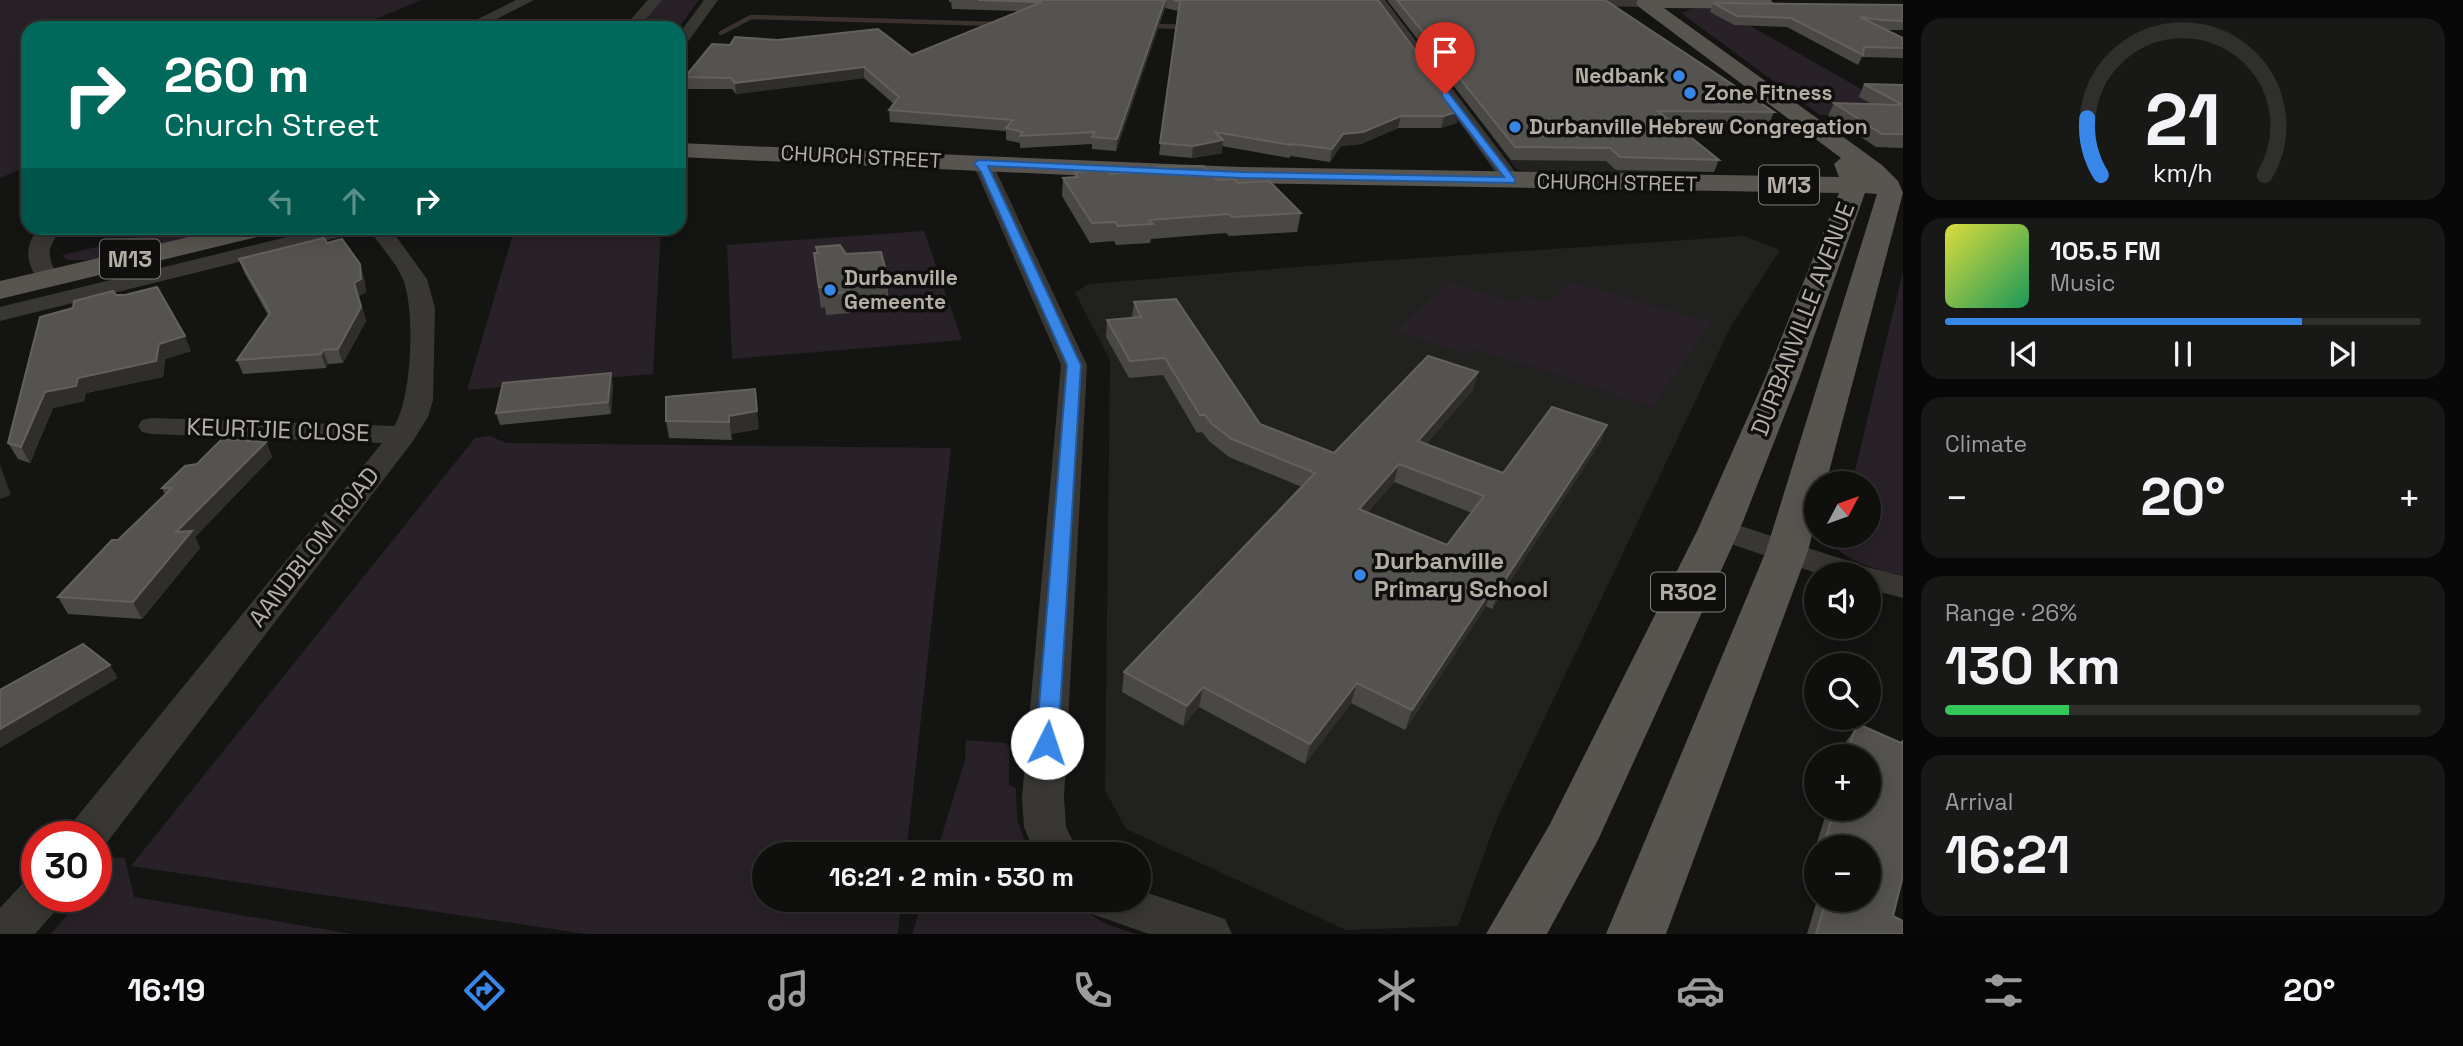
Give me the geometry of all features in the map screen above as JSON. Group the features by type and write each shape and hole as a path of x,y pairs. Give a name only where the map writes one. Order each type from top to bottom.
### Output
{"main road":[{"path":"1645,3 1777,5"},
{"path":"1645,3 1832,142"},
{"name":"DURBANVILLE AVENUE","path":"1832,142 1874,170 1882,186"},
{"name":"DURBANVILLE AVENUE","path":"1636,934 1787,551 1890,194 1882,186 1848,168 1832,142"},
{"name":"CHURCH STREET","path":"686,148 1241,175 1882,186"},
{"path":"1687,184 1792,193 1825,203 1845,219"},
{"name":"DURBANVILLE AVENUE","path":"1516,934 1570,840 1719,529 1845,219 1882,186"},
{"name":"M13","path":"0,290 230,235"}],"street":[{"path":"482,21 527,0"},
{"path":"636,21 655,0"},
{"path":"686,34 711,0"},
{"path":"1378,0 1512,181"},
{"path":"1492,0 1645,3"},
{"path":"979,163 986,171 1074,365 1043,799 1045,827 1052,842"},
{"path":"44,235 37,247 43,272 48,278"},
{"path":"0,314 320,235"},
{"name":"AANDBLOM ROAD","path":"99,821 403,435 414,417 419,400 424,308 415,279 384,235"},
{"name":"KEURTJIE CLOSE","path":"152,426 403,435"},
{"path":"1719,529 1819,562"},
{"path":"1881,581 1903,587"},
{"path":"6,934 26,912"},
{"path":"1144,912 1209,934"}],"shaded area":[{"path":"0,0 421,0 372,21 21,21 21,169 0,178"},
{"path":"661,0 699,0 683,21 642,21"},
{"path":"1692,9 1721,9 1903,113 1903,117 1820,115 1681,13"},
{"path":"1489,132 1609,135 1627,144 1660,174 1658,178 1535,174 1516,169"},
{"path":"924,231 962,340 732,359 727,245"},
{"path":"148,235 199,235 90,260 67,260 62,255"},
{"path":"513,235 661,235 653,374 467,390"},
{"name":"Durbanville Primary School","path":"1744,236 1780,250 1731,326 1498,816 1458,926 1346,930 1126,829 1105,790 1110,360 1075,293 1088,284"},
{"path":"1903,271 1903,575 1881,570 1881,562 1860,562 1836,548 1881,548 1881,471 1855,471"},
{"path":"1570,281 1712,323 1652,407 1472,347 1465,354 1396,330 1450,282 1516,303 1523,296 1547,303"},
{"path":"490,436 506,443 951,448 907,842 752,842 752,912 900,912 898,934 586,934 131,866 475,438"},
{"path":"966,740 1006,743 1009,748 1009,785 1016,788 1017,820 1025,842 940,842 965,760"},
{"path":"112,857 125,858 134,897 352,934 51,934 70,912 112,912"},
{"path":"919,912 1087,912 1106,924 1136,934 912,934"}],"building":[{"path":"978,0 1165,0 1117,139 1092,137 1095,132 1020,136 1023,132 1006,128 1013,120 889,110 899,97 864,67 735,83 731,78 686,77 712,44 730,45 735,37 778,40 878,29 912,55 1042,2"},
{"path":"1173,0 1378,0 1460,111 1444,116 1401,116 1363,132 1343,134 1332,149 1215,132 1223,140 1193,146 1160,143 1180,1"},
{"path":"1397,0 1605,0 1774,112 1658,111 1719,160 1620,157 1610,148 1515,147"},
{"path":"1713,3 1903,5 1903,21 1860,17 1903,38 1903,48 1864,47 1863,55 1791,18 1737,16"},
{"path":"1864,84 1903,85 1903,105"},
{"path":"1834,103 1903,105 1903,134 1882,134"},
{"path":"1203,166 1217,180 1234,179 1238,183 1269,181 1301,213 1232,217 1229,214 1149,220 1153,224 1118,226 1115,222 1092,223 1063,178 1078,177 1075,172 1110,170 1110,174 1156,171 1157,167"},
{"path":"324,238 327,243 342,239 360,264 361,279 354,283 361,307 338,349 323,350 321,354 237,360 270,313 239,259"},
{"path":"840,245 846,254 881,252 888,279 851,282 852,285 848,285 850,292 824,294 823,287 819,287 814,253 818,253 816,247"},
{"path":"157,287 185,336 159,344 156,361 78,378 76,386 45,392 21,447 8,443 40,317 73,308 74,301 113,291 116,295 125,295"},
{"path":"1176,299 1260,424 1334,453 1428,356 1478,372 1418,441 1503,473 1552,407 1607,425 1499,589 1493,587 1412,710 1357,683 1310,744 1203,687 1187,706 1124,672 1315,473 1232,439 1205,415 1200,415 1165,358 1130,361 1107,320 1141,317 1134,302","holes":["1399,464 1484,496 1447,545 1359,509"]},
{"path":"611,373 608,402 496,413 503,383"},
{"path":"755,389 757,411 729,416 729,422 666,421 666,397"},
{"path":"222,439 266,442 176,532 192,531 133,602 58,597 112,540 118,540 172,488 162,488 185,466 197,464"},
{"path":"83,644 110,665 0,729 0,690"},
{"path":"1855,730 1872,730 1901,743 1903,741 1903,876 1893,916 1903,921 1903,934 1816,934 1822,912 1881,912 1881,835 1827,835 1831,821 1881,821 1881,744 1849,744"}],"waterway":[{"path":"721,33 751,17 999,24"},
{"path":"1153,26 1187,27"}],"place":[{"name":"Nedbank","path":"1679,76"},
{"name":"Zone Fitness","path":"1690,93"},
{"name":"Durbanville Hebrew Congregation","path":"1515,127"},
{"name":"Durbanville Gemeente","path":"830,290"},
{"name":"Durbanville Primary School","path":"1360,575"}],"route":[{"path":"1047,743 1074,396 1074,365 1000,208 986,171 979,163 1325,178 1512,181 1445,94"}]}
